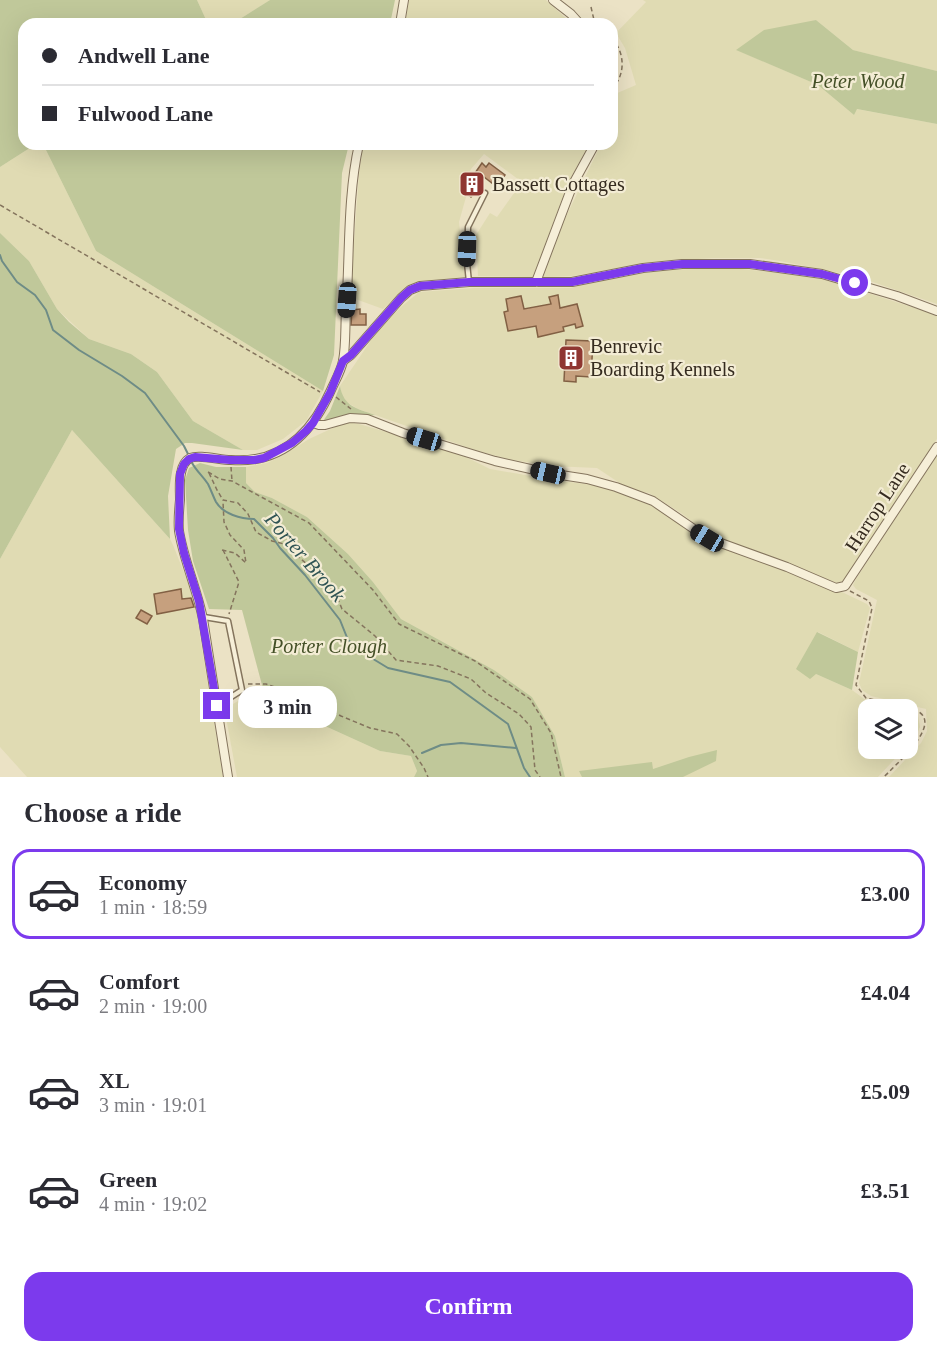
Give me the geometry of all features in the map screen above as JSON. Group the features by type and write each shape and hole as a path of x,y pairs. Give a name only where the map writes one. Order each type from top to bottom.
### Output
{"street":[{"path":"402,18 404,0"},
{"path":"553,0 575,18"},
{"path":"228,777 199,601 179,529 180,474 184,464 195,457 254,460 264,458 292,443 313,423 330,393 343,361 352,183 358,150"},
{"path":"536,282 573,184 592,150"},
{"path":"343,361 351,355 401,298 410,290 420,286 469,282 572,282 643,268 682,264 750,264 822,274 887,292 937,311"},
{"path":"313,423 325,425 350,418 363,418 403,433 495,461 587,479 615,487 653,501 707,538 787,567 836,588 845,586"},
{"name":"Harrop Lane","path":"845,586 937,447"}],"lane":[{"path":"469,282 468,227 485,194"},
{"path":"202,617 228,621 241,684 242,690 217,706"}],"path":[{"path":"591,7 594,18"},
{"path":"618,46 623,66 618,81"},
{"path":"0,205 314,389 322,393 330,393 353,410"},
{"path":"230,460 232,482"},
{"path":"228,621 239,582 222,550 235,553 246,562 244,550 230,535 224,522 223,500 208,472 232,482 309,523 373,590 399,624 475,661 530,699 551,733 561,777"},
{"path":"223,500 238,503 248,514 256,532 272,542 284,544 326,581 342,609 375,636 396,660 455,671 471,679 486,693 519,714 531,727 535,771 540,777"},
{"path":"845,586 869,601 873,608 856,685 866,698 916,710 923,715 925,722 919,739 884,777"},
{"path":"241,684 266,684 308,699 369,728 397,734 409,746 428,777"}],"shaded area":[{"path":"197,0 270,0 242,18 205,18"},
{"path":"409,0 546,0 566,18 406,18"},
{"path":"643,0 937,0 937,71 853,50 816,20 737,50 818,85 854,115 856,109 937,124 937,304 855,276 760,258 653,262 573,276 542,277 560,229 598,150 618,150 618,93 636,85 618,31 646,2"},
{"path":"27,150 46,150 96,251 323,391 306,421 283,439 257,450 243,450 193,421 157,372 131,354 89,339 57,309 29,261 0,233 0,167"},
{"path":"362,150 586,150 569,181 533,277 478,276 476,235 490,213 497,217 522,182 484,154 471,169 462,191 466,197 459,222 465,278 421,283 407,287 383,309 350,297"},
{"path":"731,268 794,274 827,280 937,315 937,439 843,581 837,583 710,535 649,493 630,490 597,468 552,466 507,459 475,450 358,409 345,401 342,395 340,386 378,330 419,292 474,288 571,288 662,270"},
{"path":"346,422 359,424 456,452 490,469 593,485 626,494 658,508 696,537 844,593 867,604 870,608 858,652 818,632 816,674 852,690 864,699 858,699 858,759 895,759 878,777 565,777 555,736 532,697 494,670 401,619 348,554 307,517 272,498 255,492 246,483 246,467 267,463 309,439"},
{"path":"72,430 173,545 197,605 200,637 223,777 27,777 0,747 0,559"},
{"path":"937,455 937,777 889,777 906,759 918,759 918,746 927,731 926,709 918,707 918,699 884,699 871,696 862,690 859,683 877,600 856,589 853,585"},
{"path":"254,696 270,701 380,751 411,756 417,771 414,777 237,777 225,712 228,707 238,701"}],"green space":[{"path":"0,0 197,0 205,18 18,18 18,150 27,150 0,167"},
{"path":"270,0 395,0 391,18 242,18"},
{"name":"Peter Wood","path":"816,20 853,50 937,71 937,124 857,109 854,115 818,85 736,50 764,30"},
{"path":"46,150 348,150 342,173 334,355 323,391 96,251"},
{"path":"0,233 29,261 57,309 69,322 89,339 131,354 157,372 193,421 243,450 192,443 185,443 176,449 168,496 170,539 72,430 0,559"},
{"path":"340,386 348,403 375,415 323,421 330,411"},
{"name":"Porter Clough","path":"200,463 216,467 246,467 246,483 255,492 272,498 307,517 348,554 401,619 494,670 532,697 555,736 565,777 414,777 417,771 411,756 380,751 270,701 269,693 262,685 242,610 209,609 193,561 188,530 185,480 189,468"},
{"path":"817,632 858,652 852,690 816,674 810,679 796,669"},
{"path":"717,750 716,761 683,777 582,777 579,771 652,762 653,769"}],"building":[{"name":"Bassett Cottages","path":"482,163 486,167 489,163 505,175 499,185 484,177 471,197 464,192"},
{"path":"558,295 560,308 577,304 583,326 576,328 575,324 563,327 564,331 538,337 536,326 508,331 504,312 508,311 506,299 521,296 524,309 551,304 549,297"},
{"path":"360,309 360,314 366,314 366,325 351,325 352,310"},
{"path":"566,340 593,341 591,377 576,376 576,382 564,381"},
{"path":"181,589 182,599 191,598 194,607 157,614 154,594"},
{"path":"141,610 152,616 147,624 136,618"}],"waterway":[{"name":"Porter Brook","path":"0,255 17,282 35,295 46,310 53,330 79,350 145,393 189,456"},
{"name":"Porter Brook","path":"191,461 223,510 233,515 254,519 273,538 340,620 348,640 388,668 450,682 508,724 524,768 530,777"},
{"path":"422,753 441,745 461,743 516,748"}],"place":[{"name":"Bassett Cottages","path":"472,184"},
{"name":"Benrevic Boarding Kennels","path":"571,358"}],"route":[{"path":"217,706 199,601 179,529 180,474 184,464 195,457 254,460 264,458 292,443 313,423 330,393 343,361 410,290 420,286 469,282 572,282 643,268 714,263 785,268 822,274 855,283"}]}
